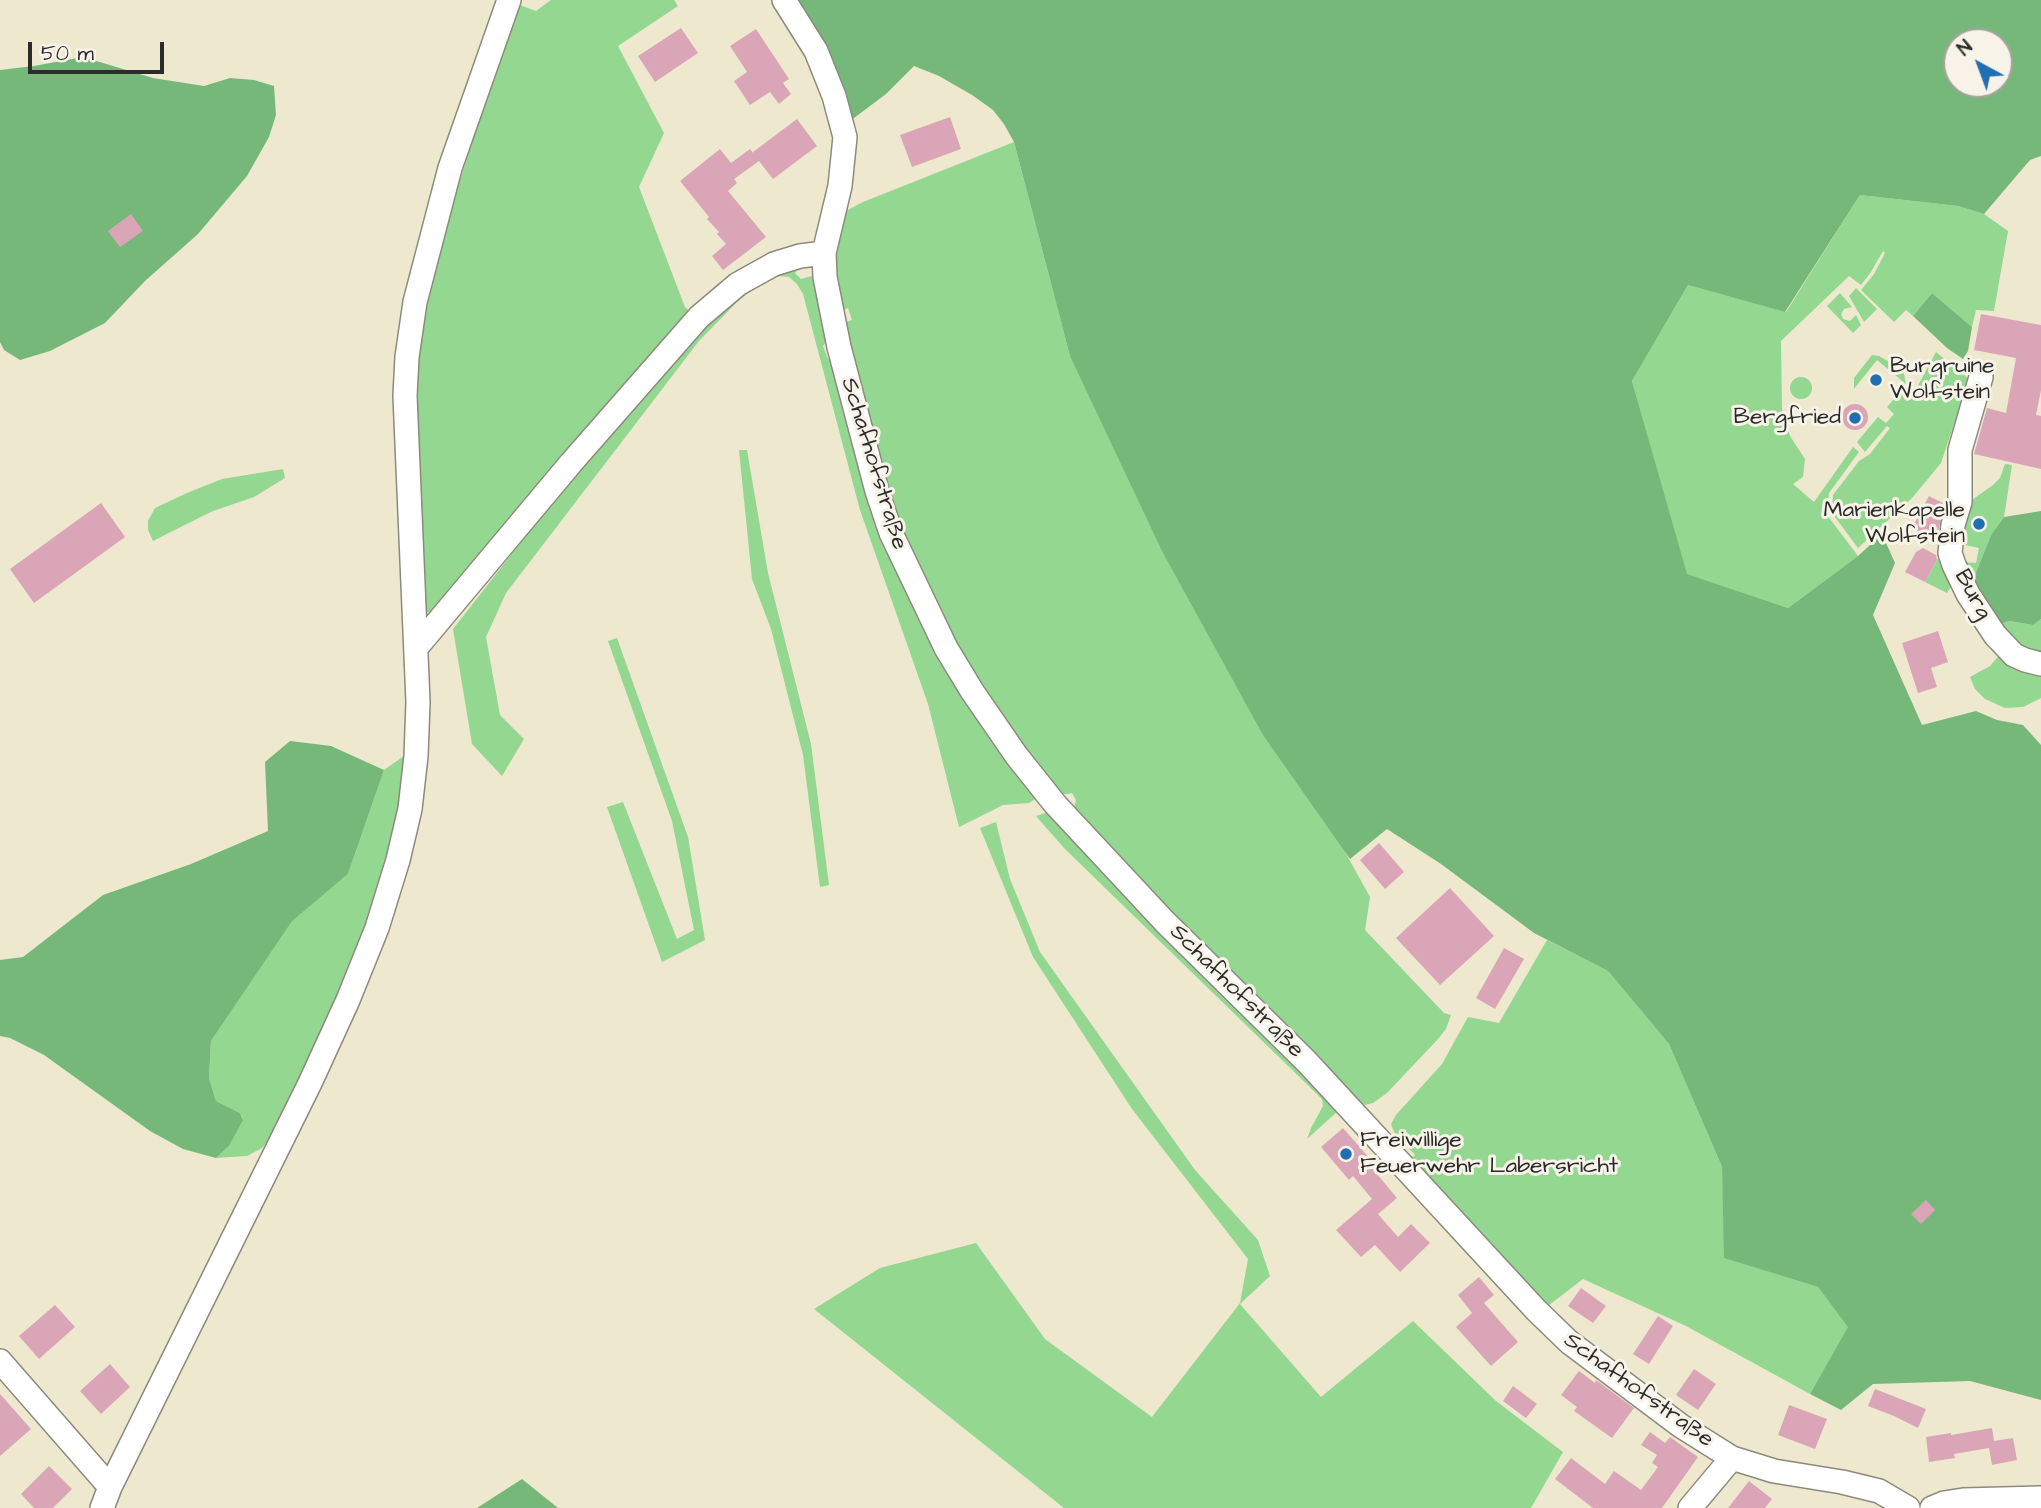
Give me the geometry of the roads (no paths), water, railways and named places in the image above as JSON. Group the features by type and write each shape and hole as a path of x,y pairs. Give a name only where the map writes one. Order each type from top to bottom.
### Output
{"street":[{"name":"Schafhofstraße","path":"784,0 816,51 834,96 845,137 840,186 824,253 825,277 839,347 877,491 891,533 946,648 1016,755 1055,804 1165,922 1307,1062 1569,1342 1681,1426 1732,1458 1774,1471 1879,1491 1908,1508"},
{"path":"0,1361 106,1498 310,1083 377,928 410,809 416,756 418,702 405,396 407,357 415,302 450,168 507,7"},
{"path":"416,648 571,463 699,317 738,284 774,264 800,256 824,253"},
{"name":"Burg","path":"1981,377 1960,450 1961,502 1953,524 1950,553 1964,587 1995,635 2014,655 2041,664"},
{"path":"1690,1508 1732,1458"},
{"path":"1932,1508 1963,1500 2040,1499"}],"place":[{"name":"Burgruine Wolfstein","path":"1876,380"},
{"name":"Bergfried","path":"1855,418"},
{"name":"Marienkapelle Wolfstein","path":"1979,524"},
{"name":"Freiwillige Feuerwehr Labersricht","path":"1346,1154"}]}
